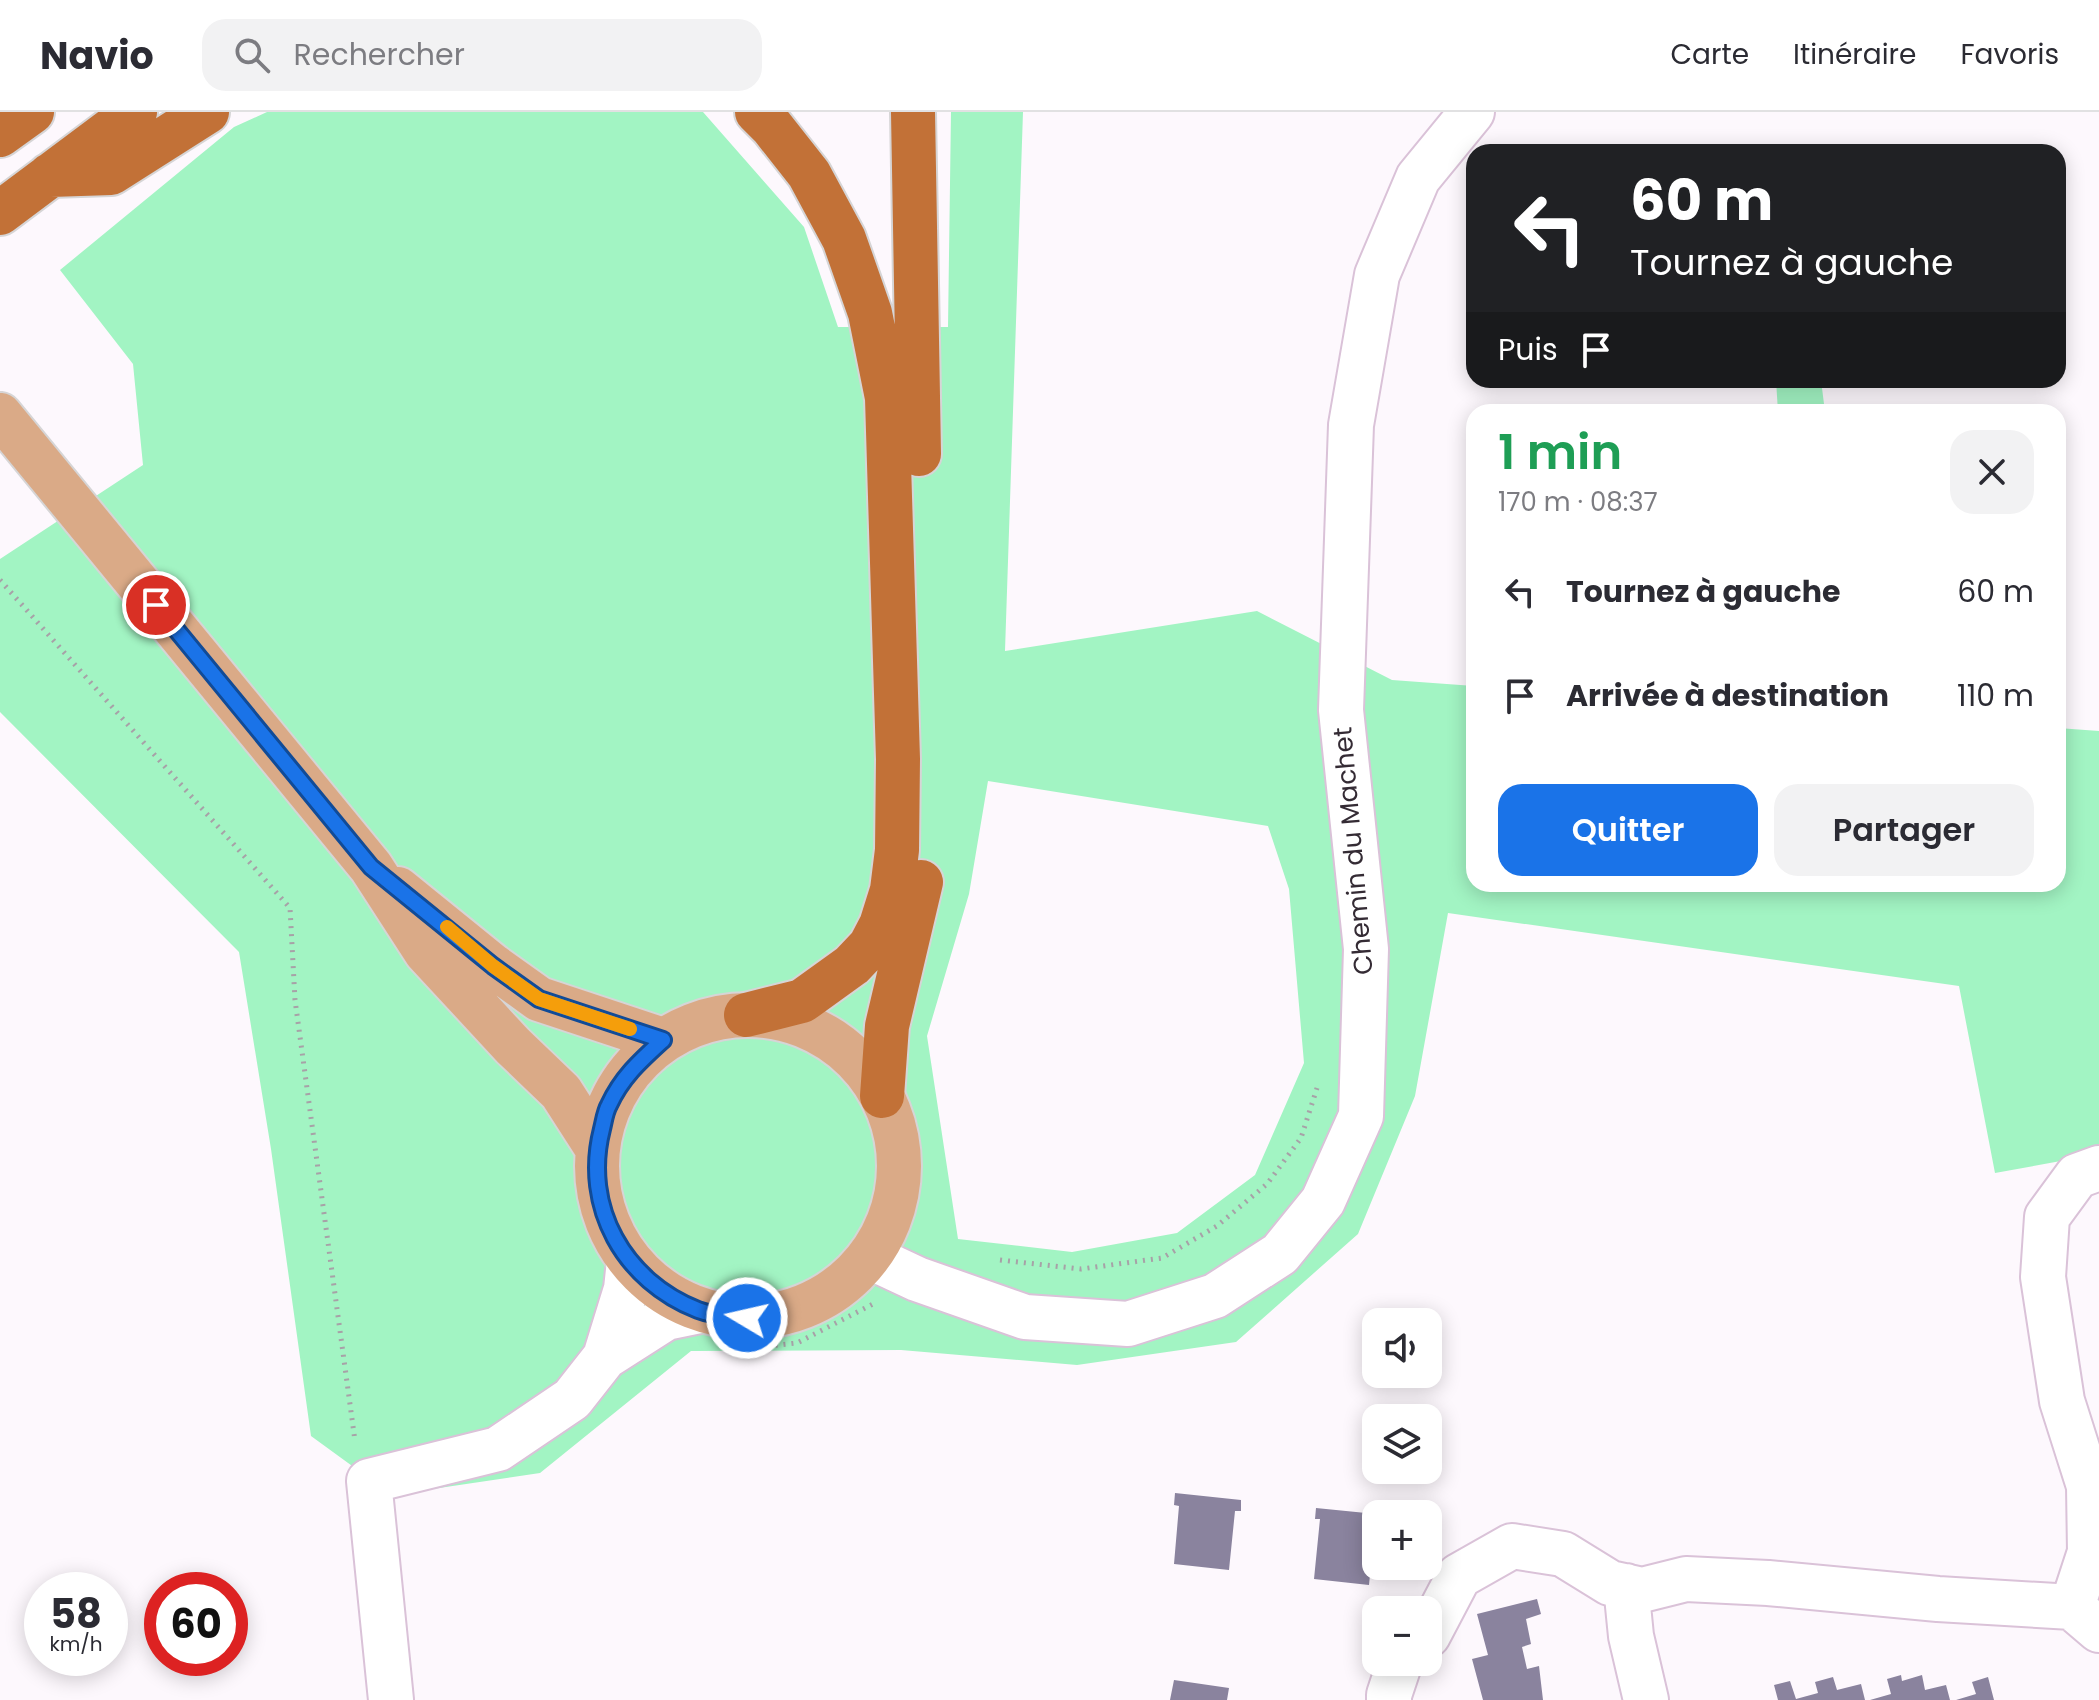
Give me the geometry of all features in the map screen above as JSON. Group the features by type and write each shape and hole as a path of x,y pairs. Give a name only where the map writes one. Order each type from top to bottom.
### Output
{"highway":[{"path":"0,135 32,112"},
{"path":"0,213 135,112"},
{"path":"50,175 111,173 207,112"},
{"path":"746,1015 802,1001 852,965 870,946 881,925 892,890 898,820 887,398 870,313 844,239 809,174 757,112"},
{"path":"882,1096 887,1026 923,873 926,790 913,112"}],"main road":[{"path":"0,415 371,867 426,952 513,1046 561,1092 597,1148"},
{"path":"371,867 493,966 539,999 663,1040"},
{"path":"746,1015 787,1020 825,1036 857,1062 882,1096 896,1136 899,1178 890,1220 870,1257 836,1290 794,1311 711,1326 658,1289 629,1261 608,1227 597,1188 597,1148 608,1106 631,1069 663,1040 703,1021 746,1015"}],"street":[{"name":"Chemin du Machet","path":"870,1257 917,1279 1025,1317 1128,1324 1215,1296 1280,1254 1323,1201 1361,1116 1366,949 1341,710 1351,425 1377,275 1418,178 1472,112"},
{"path":"1442,1608 1459,1576 1512,1546 1563,1554 1610,1583 1642,1590 1686,1579 2086,1619 2094,1484 2062,1401 2043,1277 2047,1217 2077,1176 2099,1168"},
{"path":"605,1357 626,1289 629,1261"},
{"path":"391,1700 369,1481 498,1449 572,1399 605,1357 666,1318 711,1326"},
{"path":"1626,1586 1631,1636 1646,1700"},
{"path":"1389,1700 1395,1676"}],"path":[{"path":"0,580 290,908 295,1000 346,1379 356,1446 369,1481"},
{"path":"1000,1260 1081,1269 1162,1258 1217,1226 1267,1184 1301,1138 1318,1085"},
{"path":"711,1326 759,1347 797,1343 882,1300 906,1309 917,1279"}],"green space":[{"path":"267,112 703,112 804,227 838,327 948,327 951,112 1023,112 1005,651 1257,611 1392,680 1466,685 1466,892 2066,892 2066,729 2099,731 2099,1154 1995,1173 1959,986 1448,913 1415,1096 1358,1234 1236,1342 1077,1365 901,1350 691,1351 540,1473 392,1495 311,1436 271,1149 239,952 0,712 0,559 143,465 133,364 60,270 234,127","holes":["988,781 1268,826 1289,889 1304,1063 1255,1175 1177,1233 1072,1252 958,1239 927,1036 969,894"]},
{"path":"1776,388 1822,388 1824,404 1778,404"}],"building":[{"path":"1175,1493 1241,1500 1241,1511 1235,1511 1229,1570 1174,1564 1179,1506 1174,1505"},
{"path":"1316,1508 1362,1513 1362,1580 1369,1580 1369,1585 1314,1579 1320,1519 1315,1519"},
{"path":"1537,1599 1541,1614 1526,1619 1531,1644 1522,1647 1527,1669 1539,1666 1543,1700 1483,1700 1472,1659 1488,1655 1477,1614"},
{"path":"1901,1675 1902,1681 1922,1675 1925,1690 1946,1685 1950,1700 1870,1700 1891,1694 1887,1679"},
{"path":"1833,1677 1837,1690 1861,1684 1865,1700 1778,1700 1774,1685 1790,1681 1796,1699 1818,1693 1815,1682"},
{"path":"1988,1677 1994,1700 1956,1700 1976,1694 1972,1682"},
{"path":"1174,1680 1229,1688 1227,1700 1170,1700"}],"slow traffic":[{"path":"447,927 539,999 630,1029"}],"route":[{"path":"156,605 371,867 493,966 539,999 663,1040 631,1069 608,1106 597,1148 597,1188 608,1227 629,1261 658,1289 700,1311 747,1318"}]}
